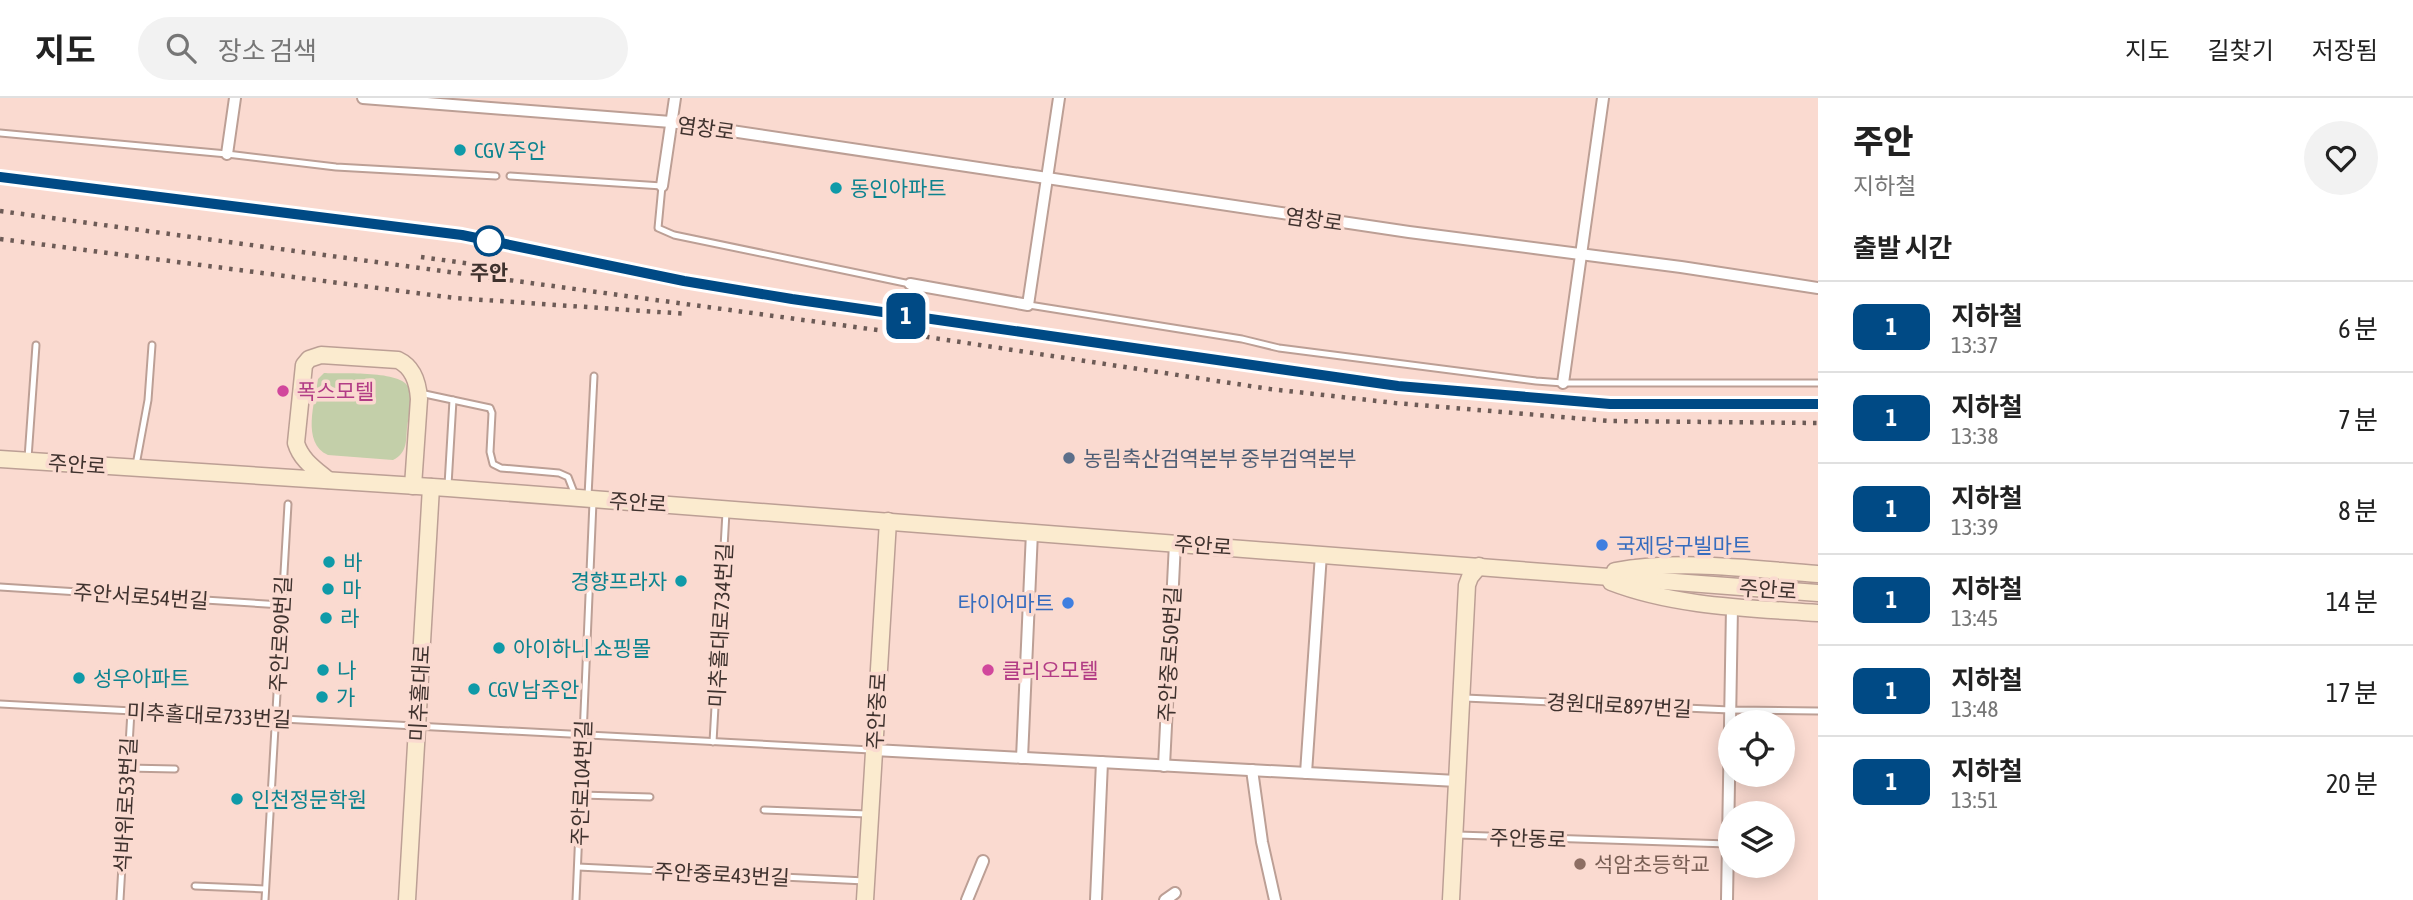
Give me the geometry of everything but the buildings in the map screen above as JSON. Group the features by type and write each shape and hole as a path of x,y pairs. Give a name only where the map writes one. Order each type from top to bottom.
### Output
{"main road":[{"path":"328,480 299,453 296,443 304,365 309,359 321,355 398,360 405,363 418,385 419,393 413,486"},
{"name":"주안로","path":"0,459 440,487 1818,593"},
{"name":"미추홀대로","path":"407,900 417,726 440,487"},
{"name":"주안중로","path":"865,900 888,521"},
{"path":"1449,564 1463,575 1467,585"},
{"path":"1451,900 1467,585 1479,566"},
{"path":"1592,575 1645,566 1728,567 1818,573"},
{"path":"1592,575 1642,594 1732,607 1818,613"}],"street":[{"path":"227,154 235,98"},
{"name":"염창로","path":"363,98 671,122 1047,180 1818,288"},
{"path":"662,186 675,98"},
{"path":"910,284 1028,305 1059,98"},
{"path":"1563,383 1604,98"},
{"path":"1022,758 1032,532"},
{"name":"주안중로50번길","path":"1164,765 1175,543"},
{"path":"1306,773 1321,554"},
{"path":"1730,710 1732,607"},
{"path":"874,750 1457,781"},
{"path":"1096,900 1102,762"},
{"path":"1252,770 1262,842 1275,900"},
{"path":"967,900 983,861"},
{"path":"1727,878 1727,900"},
{"path":"1165,900 1175,893"}],"lane":[{"path":"0,133 337,167 496,176"},
{"path":"510,176 662,186 658,228 674,235 910,284"},
{"path":"1028,305 1229,337 1279,348 1563,383 1818,383"},
{"name":"주안로","path":"27,461 36,345"},
{"path":"135,468 148,400 152,345"},
{"name":"주안로","path":"586,498 594,376"},
{"path":"419,393 490,408 492,413 489,452 493,464 501,468 559,472 568,477 586,498"},
{"path":"440,487 453,400"},
{"name":"주안로104번길","path":"576,900 583,734 586,498"},
{"name":"주안로90번길","path":"265,900 288,504"},
{"name":"미추홀대로734번길","path":"713,742 726,509"},
{"name":"주안서로54번길","path":"0,587 282,605"},
{"name":"경원대로897번길","path":"1461,698 1730,710"},
{"name":"미추홀대로733번길","path":"0,704 417,726"},
{"name":"석바위로53번길","path":"120,900 131,710"},
{"name":"경원대로897번길","path":"1795,711 1818,711"},
{"path":"417,726 874,750"},
{"path":"127,768 175,769"},
{"path":"581,795 650,797"},
{"path":"764,810 870,814"},
{"name":"주안동로","path":"1454,835 1718,844"},
{"name":"주안중로43번길","path":"578,867 866,881"},
{"path":"195,886 265,889"}],"green space":[{"path":"324,373 384,376 404,382 410,392 410,408 405,446 398,457 393,460 328,455 320,449 312,432 312,421 318,379"}],"railway":[{"path":"0,177 462,235 684,281 846,307 1398,386 1610,404 1818,404"},
{"path":"0,211 914,335 1270,389 1395,403 1609,421 1818,423"},
{"path":"0,239 455,298 688,314"},
{"path":"421,257 501,268"}],"metro line":[{"name":"1","path":"0,177 462,235 684,281 792,299 1398,386 1610,404 1818,404"}],"place":[{"name":"CGV 주안","path":"460,150"},
{"name":"동인아파트","path":"836,188"},
{"name":"주안","path":"489,241"},
{"name":"폭스모텔","path":"283,391"},
{"name":"농림축산검역본부 중부검역본부","path":"1069,458"},
{"name":"국제당구빌마트","path":"1602,545"},
{"name":"바","path":"329,562"},
{"name":"경향프라자","path":"681,581"},
{"name":"마","path":"328,589"},
{"name":"타이어마트","path":"1068,603"},
{"name":"라","path":"326,618"},
{"name":"아이하니 쇼핑몰","path":"499,648"},
{"name":"나","path":"323,670"},
{"name":"클리오모텔","path":"988,670"},
{"name":"성우아파트","path":"79,678"},
{"name":"CGV 남주안","path":"474,689"},
{"name":"가","path":"322,697"},
{"name":"인천정문학원","path":"237,799"},
{"name":"석암초등학교","path":"1580,864"}]}
